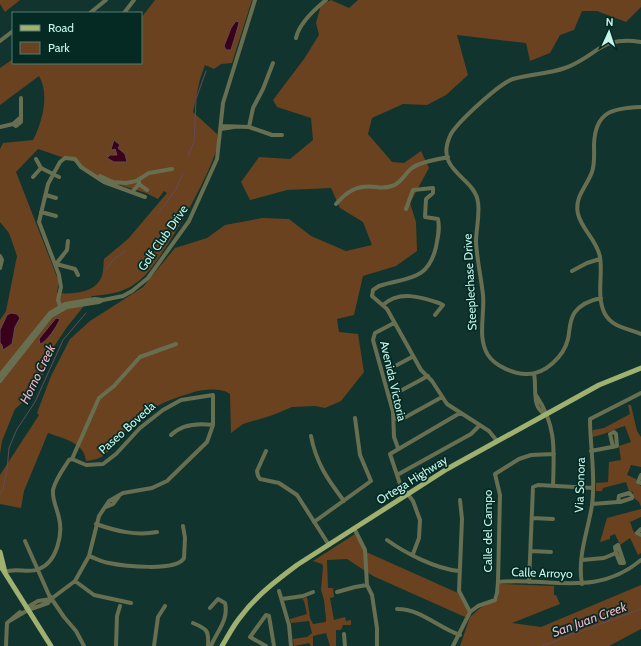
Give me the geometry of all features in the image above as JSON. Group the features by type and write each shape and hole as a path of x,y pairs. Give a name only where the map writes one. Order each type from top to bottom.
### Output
{"main road":[{"name":"Ortega Highway","path":"225,645 242,615 260,595 297,565 407,494 497,441 599,385 641,368"},
{"path":"0,552 5,572"},
{"path":"0,565 51,646"}],"street":[{"path":"91,12 106,0"},
{"path":"125,12 134,0"},
{"name":"Golf Club Drive","path":"60,307 99,302 123,296 139,287 148,278 189,221 217,159 223,103 256,0"},
{"path":"296,38 297,33 310,15 326,0"},
{"path":"0,41 12,32"},
{"path":"336,204 346,194 358,187 391,187 398,183 412,168 420,164 448,157 447,146 456,127 508,80 566,68 607,43 625,40 641,42"},
{"path":"249,127 253,108 274,63"},
{"path":"0,127 13,124 21,117 21,98"},
{"path":"641,107 622,107 609,112 601,120 596,130 593,169 581,192 577,208 580,220 595,242 600,259 601,298 606,315 614,324 641,334"},
{"path":"221,127 249,127 272,135 282,135"},
{"name":"Steeplechase Drive","path":"448,157 453,171 472,189 478,202 476,242 483,296 484,345 488,356 499,365 515,372 534,374"},
{"path":"60,307 58,300 61,285 56,264 52,260 40,226 41,212 49,183 57,176 60,162 65,158 75,159 81,166 109,184 133,191 146,197"},
{"path":"36,159 41,168 57,176"},
{"path":"33,177 41,168"},
{"path":"133,191 143,175 172,169"},
{"path":"94,175 99,175 113,182 139,182 147,190"},
{"path":"406,209 413,190 433,188 432,195 426,199 425,217 438,219 440,233 434,258 427,269 419,275 373,290 372,296 383,305 420,370 428,376 450,407 489,431 497,441"},
{"path":"46,195 56,198"},
{"path":"41,212 56,216"},
{"path":"56,264 67,250 68,241"},
{"path":"0,256 2,260 0,268"},
{"path":"572,271 586,262 600,259"},
{"path":"56,264 76,269 78,275"},
{"path":"383,305 392,299 410,295 443,305 435,315"},
{"path":"553,486 554,434 538,402 534,374 550,366 565,347 574,312 590,301 601,298"},
{"path":"0,375 50,313 60,307"},
{"path":"0,381 51,316 60,307"},
{"name":"Avenida Victoria","path":"394,323 375,333 373,336 394,419 394,437 398,448 390,454 400,484 416,507 420,520 419,538 413,554"},
{"path":"5,572 17,570 38,570 51,559 59,541 60,525 54,502 53,491 57,480 69,460 72,459 99,398 114,386 140,357 176,344"},
{"path":"397,365 412,356"},
{"path":"389,397 428,376"},
{"name":"Via Sonora","path":"582,584 584,539 592,504 593,488 590,428 592,417 641,393"},
{"name":"Paseo Boveda","path":"72,459 80,464 92,466 107,461 116,454 151,418 172,404 190,398 213,396 213,425"},
{"path":"394,419 404,418 442,397"},
{"path":"398,448 460,413"},
{"path":"314,522 371,481 360,455 355,418"},
{"path":"6,646 7,622 15,615 38,601 51,599 75,581 89,556 99,516 109,501 119,495 152,488 167,481 208,442 213,425 201,423 188,426 171,435"},
{"path":"397,475 471,434 480,425"},
{"path":"591,450 618,445 616,434 614,432 610,434"},
{"path":"311,436 321,468 344,500"},
{"path":"266,451 257,471 260,479 279,483 297,495 329,545"},
{"name":"Calle del Campo","path":"498,582 500,495 495,474 519,459 531,455 554,454"},
{"path":"641,475 638,482 641,483"},
{"path":"529,582 533,487 538,485 593,488"},
{"path":"453,646 460,635 470,612 459,591 462,519 460,500"},
{"path":"592,504 618,502"},
{"path":"532,518 553,519"},
{"path":"96,524 119,531 145,534 157,532"},
{"path":"89,556 114,564 158,567 179,563 184,558 185,538 183,526"},
{"path":"354,528 365,550 367,585 375,611 378,633 377,646"},
{"path":"641,529 637,533 641,535"},
{"path":"387,540 442,568 459,571"},
{"path":"25,541 51,599 76,631 84,646"},
{"path":"531,551 551,552"},
{"path":"582,560 604,558 616,554"},
{"name":"Calle Arroyo","path":"470,612 478,606 494,600 497,594 498,582 582,584 612,578 622,574 641,560"},
{"path":"75,581 94,595 131,603"},
{"path":"337,592 367,585"},
{"path":"279,591 288,625 291,646"},
{"path":"282,598 303,596 313,592"},
{"path":"210,608 218,599 225,603 224,624 216,633 210,646"},
{"path":"116,646 117,616 120,606"},
{"path":"154,646 158,618 165,606"},
{"path":"397,609 411,610 436,622 448,631 460,635"},
{"path":"266,646 250,637 263,617 266,615 269,616 274,646"},
{"path":"193,623 205,628 208,632 210,646"},
{"path":"344,634 344,646"}],"green space":[{"path":"0,0 20,0 5,12 0,4"},
{"path":"155,0 252,0 232,63 221,64 214,69 205,65 200,79 193,112 217,134 217,145 206,175 184,217 160,256 140,280 129,288 118,292 92,296 67,327 55,345 39,383 30,396 15,409 2,441 0,454 0,320 6,311 17,256 9,233 0,222 0,149 3,143 33,140 42,117 44,108 44,91 39,76 0,105 0,68 12,60 12,64 142,64 142,17","holes":["38,149 76,162 106,181 146,193 158,199 164,191 167,193 128,239 104,259 102,275 96,285 86,291 57,293 59,282 16,172"]},
{"path":"331,0 349,8 358,0 641,0 641,7 626,22 597,11 582,11 574,30 560,35 550,53 530,61 526,43 457,35 468,75 446,95 427,105 403,104 372,118 368,134 392,162 404,163 421,151 429,168 410,203 416,222 417,251 396,266 363,276 354,315 337,319 339,332 358,334 364,372 341,401 325,408 315,406 292,407 273,415 243,424 231,433 230,394 217,390 198,391 170,400 152,409 131,425 105,455 97,459 86,461 81,449 77,445 67,439 48,433 24,491 21,508 0,504 0,475 39,415 37,413 51,376 70,339 90,321 143,287 175,248 207,238 225,225 262,218 289,219 311,236 346,251 372,245 363,222 340,208 331,188 287,190 250,200 241,182 259,157 290,159 313,140 311,118 277,107 273,100 304,59 319,35 316,23 321,5"},
{"path":"628,405 631,405 637,431 641,437 641,467 631,465 627,475 636,479 636,483 641,486 641,507 639,502 634,498 633,492 629,491 626,482 603,488 602,491 596,491 596,483 608,482 609,462 621,460 619,446 631,442 625,426 592,437 593,430 604,428 630,414"},
{"path":"641,509 641,517 630,522 634,532 641,537 641,553 638,555 630,538 620,545 615,534 610,536 610,539 600,542 607,518"},
{"path":"355,534 364,551 458,593 468,612 465,617 373,576 347,559 327,560 328,588 333,588 334,597 330,598 334,620 345,617 346,621 351,620 351,625 343,625 341,630 336,630 336,646 330,646 326,633 313,636 313,646 309,643 294,646 293,639 307,637 312,633 309,621 291,623 290,619 307,614 304,601 302,599 307,597 310,618 313,624 326,622 324,600 321,590 323,566 322,564 313,561"},
{"path":"500,584 554,586 554,595 556,595 560,604 512,623 541,627 641,585 641,629 609,646 460,646 470,617 479,609 498,598"}],"shaded area":[{"path":"236,21 239,22 239,24 231,50 226,50 224,46 231,28"},
{"path":"114,140 120,145 118,148 125,154 127,162 114,162 107,158 110,155 117,155 115,149 111,149"},
{"path":"11,313 17,314 20,318 15,327 12,344 3,350 0,343 0,330 7,315"},
{"path":"56,318 60,319 57,326 49,337 40,344 39,339"}],"waterway":[{"name":"Horno Creek","path":"188,156 194,142 196,99 206,71"},
{"name":"Horno Creek","path":"158,214 176,189 183,173"},
{"name":"Horno Creek","path":"107,269 112,261 125,251"},
{"name":"Horno Creek","path":"0,494 3,489 7,470 9,448 17,429 35,402 63,340 86,313"},
{"name":"San Juan Creek","path":"542,646 641,609"}]}
